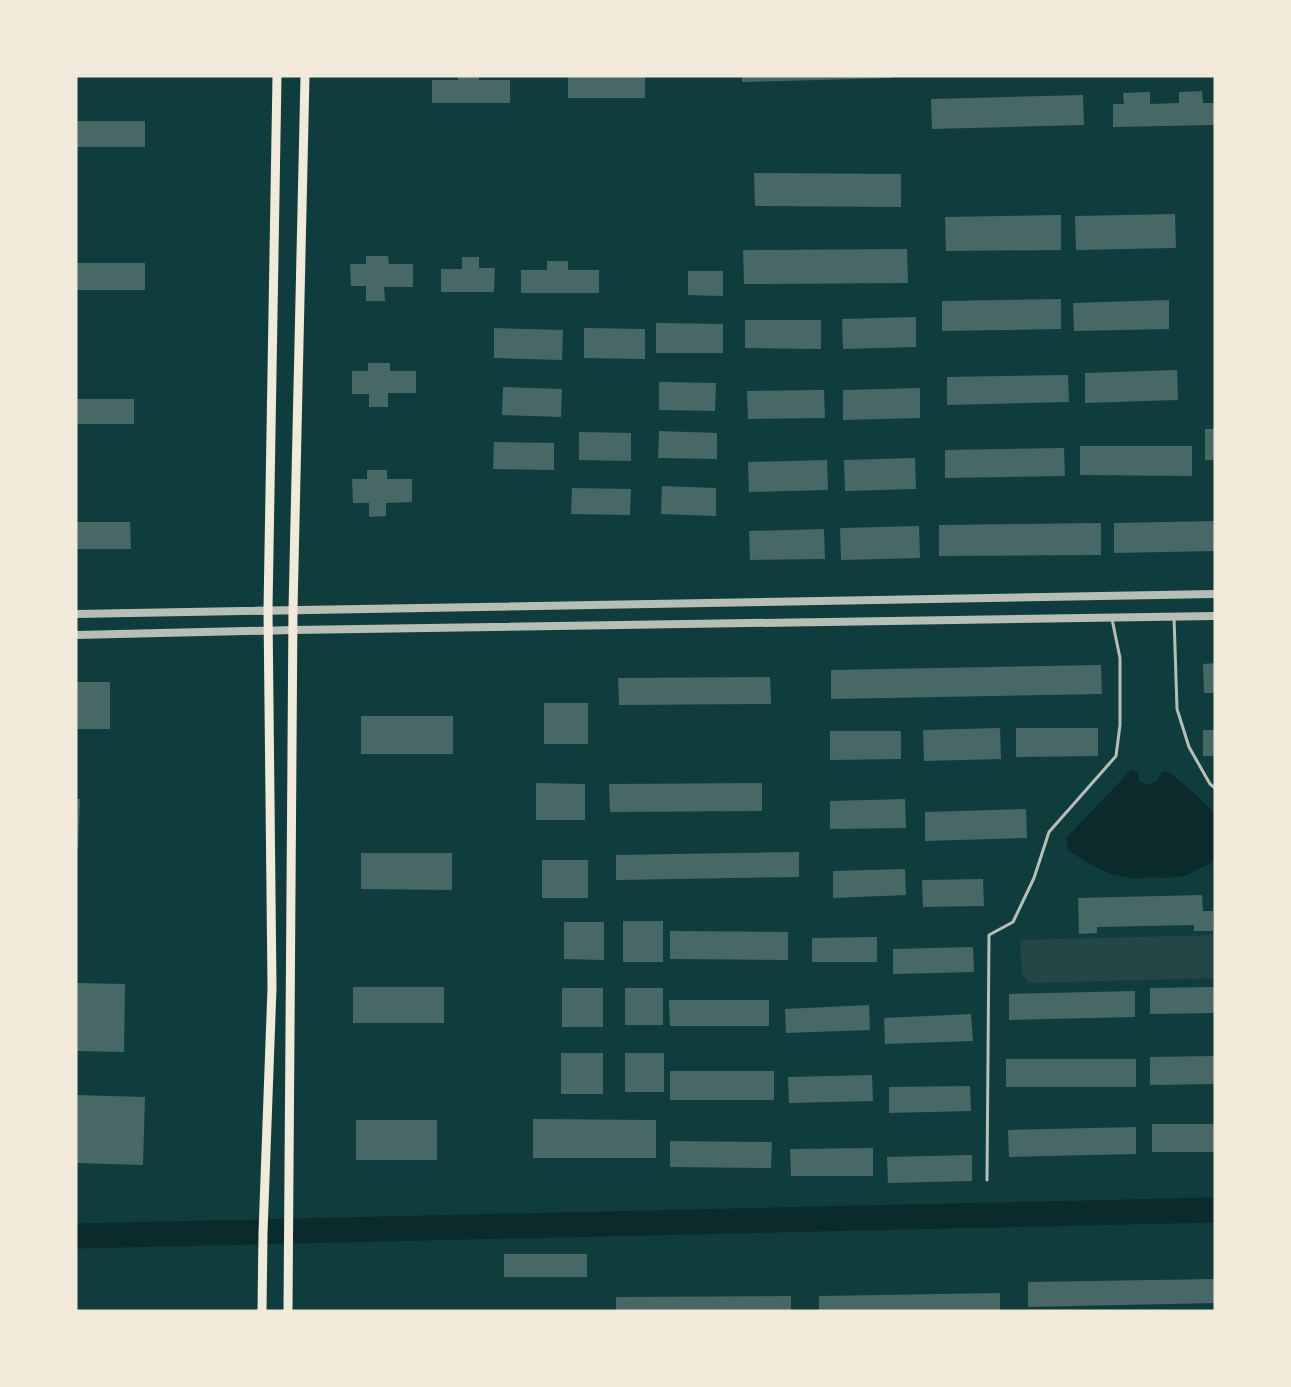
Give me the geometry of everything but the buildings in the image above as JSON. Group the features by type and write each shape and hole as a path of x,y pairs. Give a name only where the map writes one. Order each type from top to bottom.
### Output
{"main road":[{"path":"262,1311 272,988 268,610 277,76"},
{"path":"288,1311 293,610 305,76"}],"street":[{"path":"76,614 1215,594"},
{"path":"76,635 1215,616"}],"lane":[{"path":"1174,617 1177,709 1189,747 1210,784 1215,788"},
{"path":"987,1180 989,935 1013,922 1034,878 1049,832 1116,756 1120,725 1120,658 1111,618"}],"shaded area":[{"path":"1131,770 1137,771 1140,782 1149,785 1157,781 1162,772 1169,772 1215,814 1215,861 1185,876 1136,879 1110,874 1068,850 1066,838"},
{"path":"1215,935 1215,978 1029,983 1022,974 1020,940"}],"waterway":[{"path":"76,1236 1215,1210"}]}
